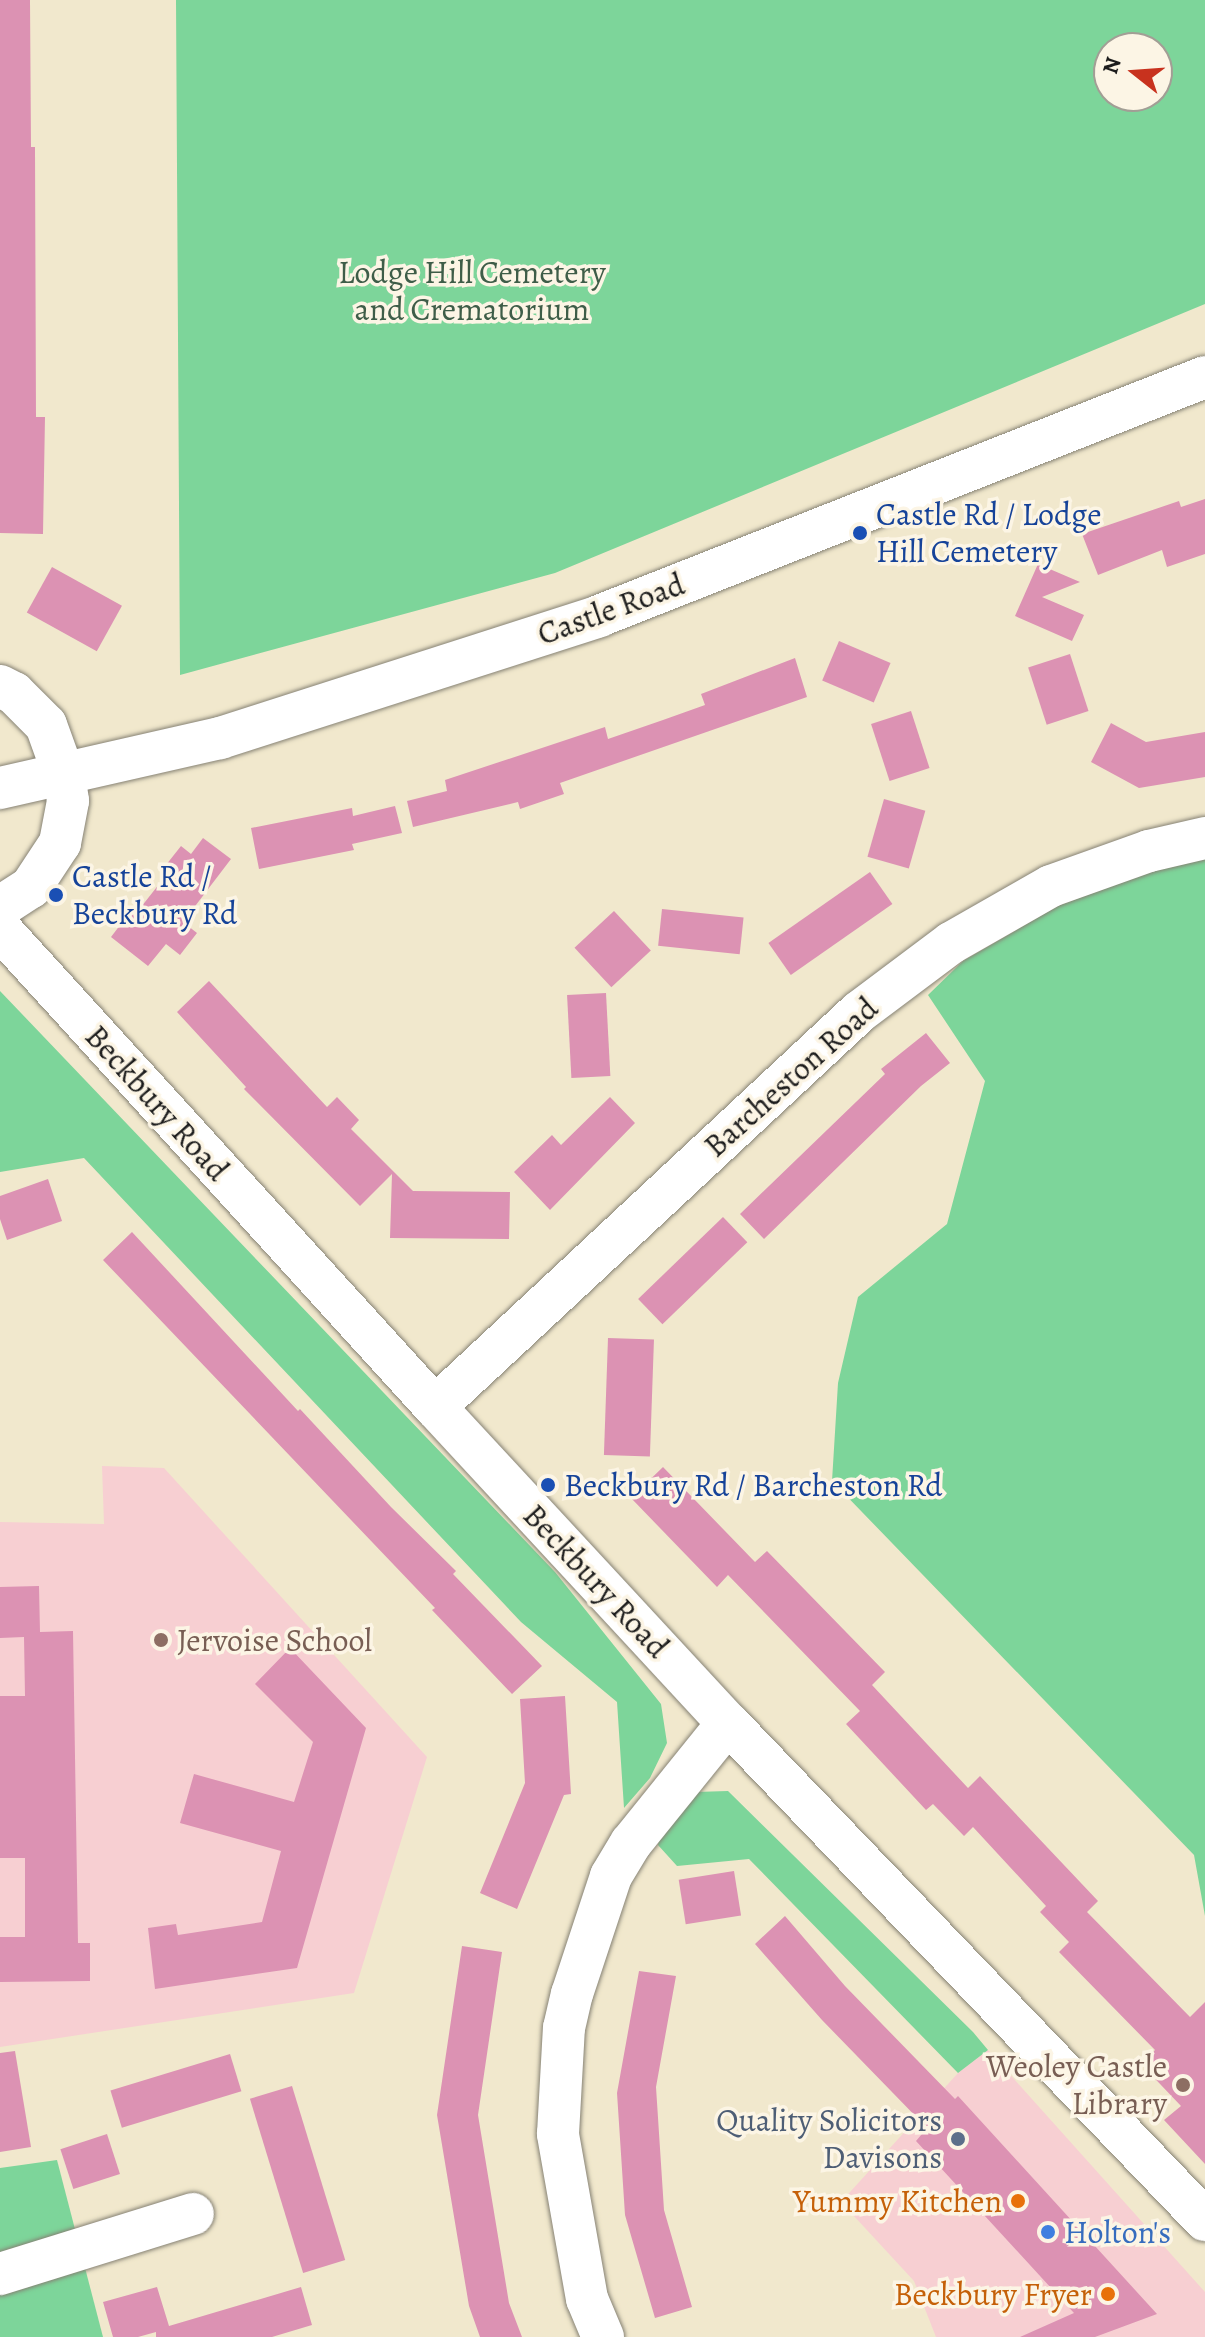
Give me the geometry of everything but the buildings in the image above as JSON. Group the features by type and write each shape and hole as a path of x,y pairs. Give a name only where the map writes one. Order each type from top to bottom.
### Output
{"street":[{"name":"Castle Road","path":"0,788 220,738 599,616 1205,377"},
{"path":"0,686 14,693 46,725 64,775 68,801 60,843 31,887 0,907"},
{"name":"Barcheston Road","path":"435,1407 859,1012 951,943 1051,886 1149,851 1205,838"},
{"name":"Beckbury Road","path":"0,929 435,1407 728,1723 1205,2220"},
{"path":"603,2337 587,2299 558,2134 564,2028 572,1994 611,1876 631,1843 728,1723"},
{"path":"0,2274 193,2214"}],"shaded area":[{"name":"Jervoise School","path":"102,1466 164,1468 427,1757 354,1993 0,2047 0,1522 104,1524"},
{"path":"988,2050 1205,2292 1205,2337 936,2337 914,2281 841,2202 958,2073"}],"green space":[{"name":"Lodge Hill Cemetery and Crematorium","path":"176,0 1205,0 1205,304 555,573 180,675"},
{"path":"1205,857 1205,1916 1194,1855 832,1481 838,1383 858,1297 947,1224 985,1081 928,995 963,961 1058,906 1156,869"},
{"path":"0,991 555,1572 661,1704 667,1743 650,1778 624,1808 617,1702 521,1622 84,1158 0,1172"},
{"path":"728,1791 988,2050 958,2073 749,1859 677,1866 658,1845 659,1839 695,1792"},
{"path":"57,2160 103,2337 0,2337 0,2168"}],"place":[{"name":"Castle Rd / Lodge Hill Cemetery","path":"860,533"},
{"name":"Castle Rd / Beckbury Rd","path":"56,895"},
{"name":"Beckbury Rd / Barcheston Rd","path":"548,1485"},
{"name":"Jervoise School","path":"161,1640"},
{"name":"Weoley Castle Library","path":"1183,2085"},
{"name":"Quality Solicitors Davisons","path":"958,2139"},
{"name":"Yummy Kitchen","path":"1018,2201"},
{"name":"Holton's","path":"1048,2232"},
{"name":"Beckbury Fryer","path":"1108,2294"}]}
